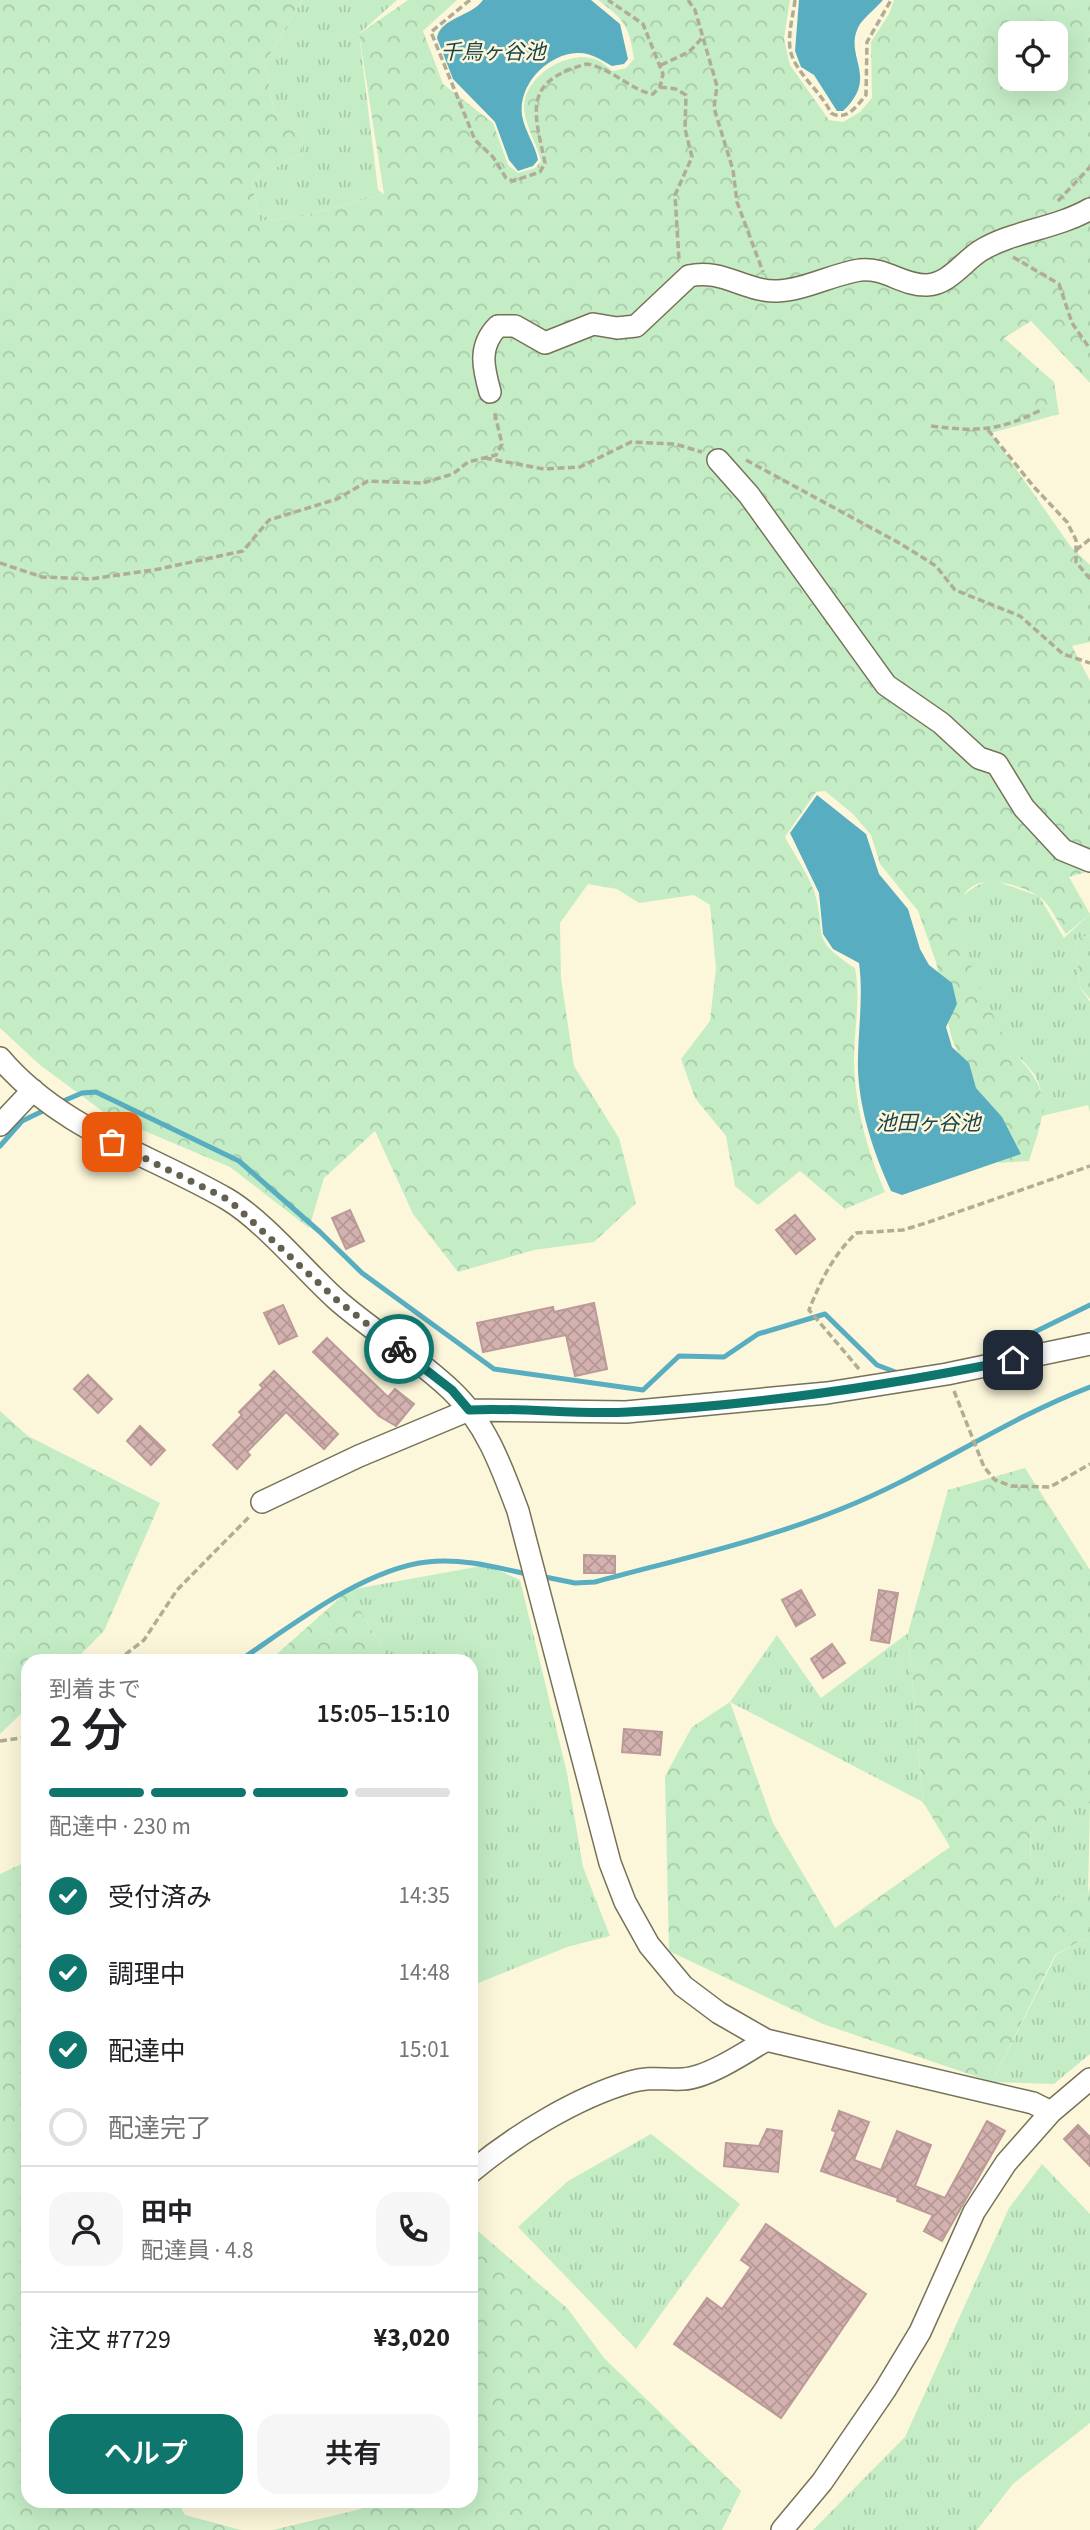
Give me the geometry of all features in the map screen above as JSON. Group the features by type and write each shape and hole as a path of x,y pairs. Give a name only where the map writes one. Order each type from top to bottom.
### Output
{"street":[{"path":"489,392 482,355 485,343 498,326 515,326 545,343 593,324 629,328 636,326 689,276 700,273 776,291 875,269 912,283 928,285 946,279 981,251 1066,223 1090,209"},
{"path":"718,460 757,505 886,685 941,723 979,758 997,764 1024,808 1063,850 1090,861"},
{"path":"0,1058 33,1090 89,1131 229,1200 338,1301 452,1390 469,1410 499,1460 518,1511 610,1863 625,1902 649,1945 683,1986 719,2013 766,2040 1032,2103 1051,2112"},
{"path":"0,1125 33,1090"},
{"path":"262,1502 359,1455 469,1410 626,1412 827,1393 947,1374 1090,1343"},
{"path":"478,2166 498,2149 572,2107 629,2082 659,2076 685,2079 735,2060 766,2040"},
{"path":"782,2530 822,2482 885,2390 920,2332 974,2212 1006,2163 1051,2112 1090,2079"}],"path":[{"path":"470,0 430,32 475,140 494,157 506,178 513,181 540,172 545,163 535,101 547,83 587,64 624,78 646,93 653,94 660,88 663,74 661,65 643,24 608,0"},
{"path":"688,0 704,36 717,86 714,108 733,170 737,202 763,271 763,288"},
{"path":"795,0 789,32 790,51 797,66 813,82 831,113 841,117 848,114 866,95 867,43 891,0"},
{"path":"661,65 689,52 704,36"},
{"path":"660,88 676,89 686,95 685,129 692,157 675,195 681,252 672,274 674,288"},
{"path":"992,246 1059,284 1072,323 1090,349"},
{"path":"0,563 42,577 91,579 243,551 269,520 338,499 368,481 423,483 453,474 468,462 500,452 502,444 489,392"},
{"path":"931,426 988,430 1043,409"},
{"path":"988,430 1034,487 1067,522 1076,540 1076,562 1090,579"},
{"path":"485,458 544,470 580,467 631,442 653,442 696,449 718,460 741,458 936,566 955,590 1020,616 1063,654 1090,663"},
{"path":"1076,550 1090,539"},
{"path":"876,1385 837,1346 808,1310 824,1271 836,1253 856,1233 903,1230 1090,1166"},
{"path":"947,1374 984,1467 995,1480 1012,1486 1050,1487 1090,1464"},
{"path":"126,1654 144,1640 177,1590 262,1502"},
{"path":"0,1741 21,1738"}],"green space":[{"path":"0,0 302,0 265,63 274,111 302,138 303,153 251,180 260,221 299,217 384,194 359,34 408,0 457,0 423,31 443,84 493,123 508,165 518,173 535,168 541,161 524,106 529,89 543,72 574,58 595,59 613,71 626,68 634,59 628,31 620,19 598,0 790,0 784,38 790,65 829,120 843,122 860,112 872,98 871,42 889,14 894,0 1090,0 1090,383 1031,321 1004,338 1054,382 1059,414 991,433 1071,547 1090,565 1090,642 1072,646 1090,681 1090,871 1069,877 1090,914 1066,934 1042,899 1021,888 999,882 978,884 970,888 957,910 961,938 987,1002 1005,1038 1039,1086 1041,1119 1029,1161 999,1163 993,1115 973,1089 951,1036 936,962 918,911 880,864 871,835 853,814 825,791 816,792 785,837 814,891 825,942 840,958 855,968 857,979 854,1060 857,1095 868,1144 885,1192 845,1209 800,1171 758,1205 735,1186 726,1136 695,1098 681,1059 710,1021 716,968 710,905 694,895 639,903 617,889 588,884 560,923 561,978 574,1066 619,1138 636,1203 594,1242 534,1250 458,1272 413,1214 375,1131 324,1178 309,1228 230,1167 109,1116 40,1065 0,1028"},
{"path":"302,0 397,0 359,34 378,190 384,194 299,217 260,221 251,180 303,153 302,138 274,111 265,63"},
{"path":"985,882 998,882 1039,896 1064,938 1090,914 1090,935 1076,939 1079,986 1090,1002 1090,1112 1088,1105 1042,1116 1037,1079 1012,1050 987,1003 961,940 956,911 963,896"},
{"path":"1090,935 1090,999 1079,986 1076,939"},
{"path":"0,1411 28,1436 160,1503 104,1631 81,1654 21,1654 21,1714 0,1734"},
{"path":"1025,1468 1090,1570 1090,1803 1059,1808 1031,1834 1030,1860 1038,1883 1067,1902 1088,1894 1090,1886 1090,1938 1085,1938 1055,1955 992,2082 823,2024 669,1951 665,1776 692,1727 730,1702 773,1823 835,1928 950,1847 923,1802 908,1633 948,1490"},
{"path":"487,1565 520,1580 567,1773 583,1867 610,1936 567,1947 478,1983 478,1654 385,1654 349,1590"},
{"path":"349,1590 385,1654 277,1654"},
{"path":"908,1633 923,1802 730,1702 777,1635 821,1698"},
{"path":"1090,1801 1088,1894 1067,1902 1036,1890 1030,1868 1031,1834 1059,1808"},
{"path":"21,1864 21,2508 181,2508 185,2515 241,2530 0,2530 0,1874"},
{"path":"1085,1938 1090,1938 1090,2054 1054,2084 992,2082 1056,1955"},
{"path":"651,2134 740,2204 636,2349 518,2227 568,2181"},
{"path":"1042,2164 1090,2214 1090,2423 1013,2484 977,2530 813,2530 905,2437 1009,2208"},
{"path":"478,2231 568,2309 604,2358 741,2491 722,2530 273,2530 361,2509 478,2508"}],"water":[{"name":"千鳥ヶ谷池","path":"483,0 591,0 620,24 628,59 624,64 612,66 591,55 577,53 556,59 537,73 525,92 522,115 538,160 533,166 518,171 509,160 495,122 453,79 437,38 439,31 450,21 472,10"},
{"path":"799,0 883,0 860,24 855,35 859,87 843,111 837,111 814,75 801,67 795,51"},
{"name":"池田ヶ谷池","path":"817,795 866,834 879,874 908,909 920,949 929,965 952,983 957,1004 946,1027 952,1047 969,1063 976,1088 1002,1117 1021,1154 902,1195 891,1191 869,1132 859,1087 859,963 833,949 823,934 819,893 790,833"}],"building":[{"path":"350,1210 364,1241 346,1249 332,1218"},
{"path":"795,1215 815,1239 796,1254 776,1230"},
{"path":"594,1303 607,1369 575,1376 566,1335 483,1352 477,1323 553,1307 554,1312"},
{"path":"283,1305 297,1336 279,1344 264,1313"},
{"path":"327,1338 388,1397 395,1389 414,1404 396,1426 379,1416 313,1352"},
{"path":"274,1371 338,1434 324,1449 286,1412 247,1452 250,1455 237,1469 213,1445 242,1415 239,1412 263,1388 260,1385"},
{"path":"88,1375 112,1399 98,1413 74,1389"},
{"path":"140,1426 165,1450 151,1465 127,1441"},
{"path":"584,1555 615,1556 615,1573 584,1573"},
{"path":"801,1590 815,1615 796,1626 782,1600"},
{"path":"879,1590 898,1593 889,1643 871,1640"},
{"path":"832,1644 845,1663 823,1678 811,1659"},
{"path":"624,1729 662,1732 660,1755 622,1752"},
{"path":"839,2111 869,2122 854,2160 881,2170 897,2131 931,2145 915,2186 945,2198 987,2121 1005,2131 942,2241 924,2231 933,2215 897,2201 898,2198 821,2171 836,2132 832,2130"},
{"path":"1078,2125 1090,2137 1090,2166 1064,2139"},
{"path":"767,2129 782,2131 778,2172 724,2166 726,2143 759,2146"},
{"path":"766,2224 866,2294 781,2418 674,2344 707,2298 722,2309 751,2267 741,2260"}],"waterway":[{"path":"61,1102 82,1093 96,1092 239,1161 362,1273 494,1369 643,1390 679,1356 724,1357 758,1334 825,1314 877,1365 898,1373"},
{"path":"0,1146 22,1121 49,1108"},
{"path":"983,1357 1090,1305"},
{"path":"540,1576 575,1583 595,1582 781,1531 873,1495 1026,1415 1090,1387"},
{"path":"249,1654 329,1601 354,1587 403,1567 452,1561 527,1574"}],"way so far":[{"path":"112,1142 229,1200 338,1301 399,1349"}],"route":[{"path":"399,1349 452,1390 469,1410 651,1410 827,1393 947,1374 1013,1360"}]}
